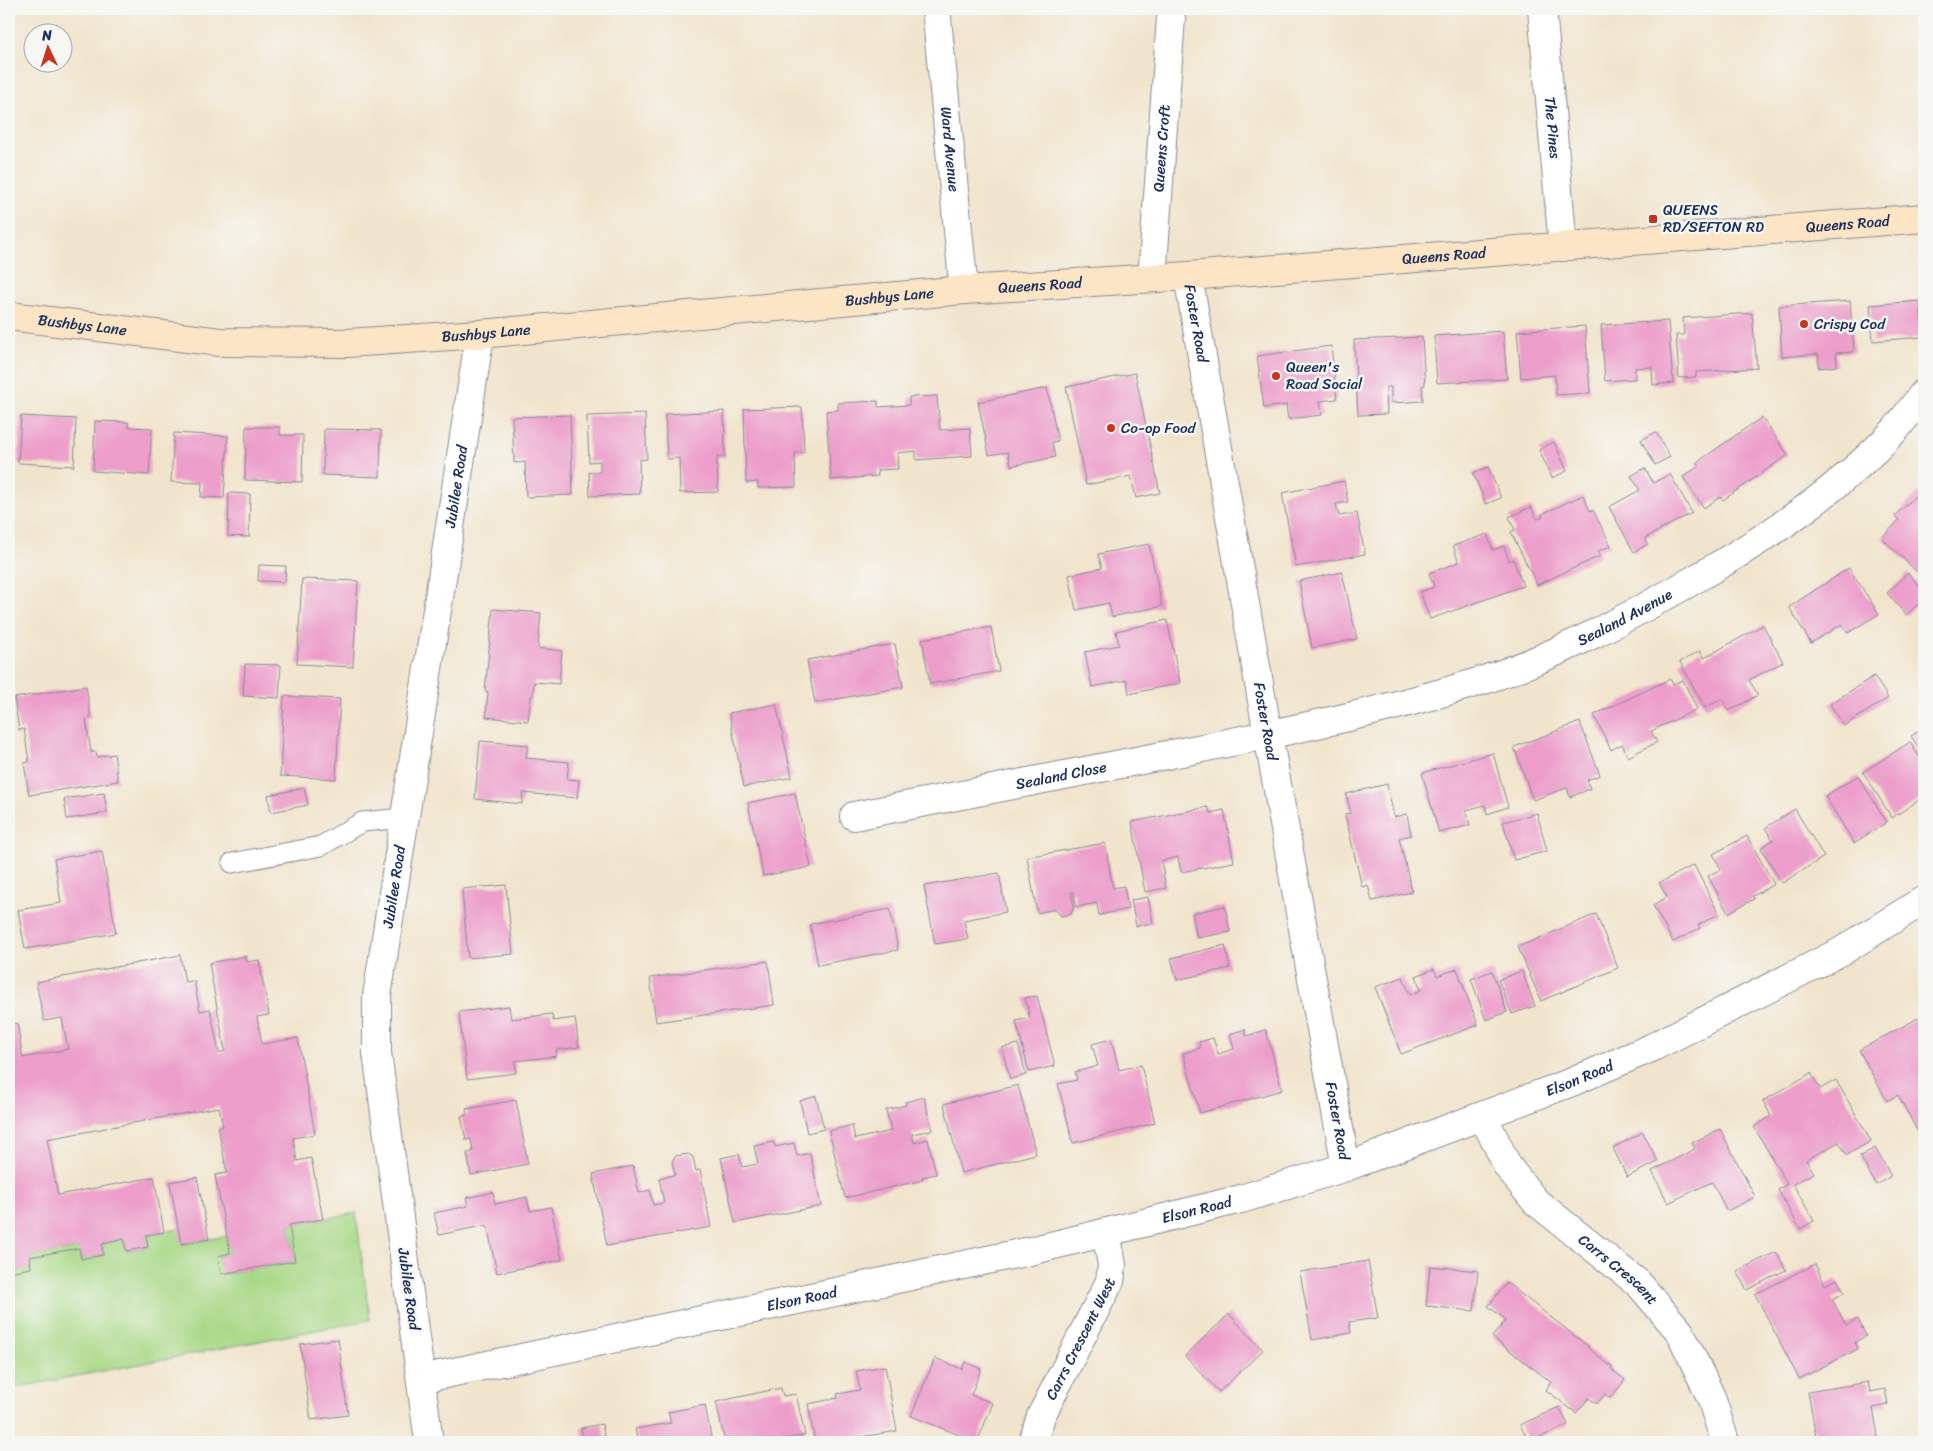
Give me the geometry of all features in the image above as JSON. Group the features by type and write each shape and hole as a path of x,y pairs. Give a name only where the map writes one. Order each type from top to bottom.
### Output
{"street":[{"name":"Ward Avenue","path":"936,9 964,290"},
{"name":"The Pines","path":"1542,9 1563,247"},
{"name":"Queens Croft","path":"1152,278 1171,18"},
{"name":"Queens Road","path":"964,290 1188,276 1924,218"},
{"name":"Foster Road","path":"1188,276 1346,1167"},
{"name":"Bushbys Lane","path":"9,316 220,342 348,343 480,334 964,290"},
{"name":"Jubilee Road","path":"429,1442 377,1052 376,1016 377,996 404,818 480,334"},
{"name":"Sealand Avenue","path":"1268,735 1396,705 1485,679 1570,646 1742,552 1791,519 1841,481 1895,430 1924,393"},
{"name":"Sealand Close","path":"854,816 1268,735"},
{"name":"Elson Road","path":"421,1379 1030,1251 1240,1199 1346,1167 1572,1082 1651,1048 1842,951 1924,900"},
{"name":"Carrs Crescent","path":"1483,1116 1508,1167 1535,1201 1639,1284 1680,1332 1711,1397 1725,1442"},
{"name":"Carrs Crescent West","path":"1034,1442 1045,1408 1110,1281 1112,1265 1106,1232"}],"lane":[{"path":"232,863 321,846 362,822 404,818"}],"green space":[{"path":"356,1213 370,1320 9,1389 9,1272 31,1268 30,1257 79,1248 81,1259 103,1255 102,1244 124,1239 126,1251 148,1247 146,1235 179,1229 182,1244 227,1236 230,1253 218,1256 222,1274 295,1261 289,1225"}],"building":[{"path":"1850,301 1854,352 1836,353 1837,366 1819,368 1818,354 1782,357 1779,306"},
{"path":"1920,301 1923,337 1873,341 1870,305"},
{"path":"1752,313 1757,368 1696,372 1696,377 1679,378 1676,335 1684,335 1683,318"},
{"path":"1668,321 1673,383 1653,385 1652,367 1635,368 1635,379 1605,381 1601,325"},
{"path":"1585,326 1590,393 1556,395 1555,375 1521,378 1517,331"},
{"path":"1503,331 1507,379 1437,383 1434,336"},
{"path":"1422,337 1425,385 1422,386 1423,401 1391,403 1391,387 1386,387 1387,414 1358,415 1354,340"},
{"path":"1331,346 1337,399 1320,401 1322,415 1288,419 1286,405 1264,408 1257,356"},
{"path":"1135,373 1160,493 1136,498 1131,476 1086,485 1066,387"},
{"path":"1047,388 1058,441 1052,442 1055,457 1011,466 1008,452 989,455 978,402"},
{"path":"937,396 940,430 970,428 972,456 916,460 916,451 897,453 898,469 877,470 878,476 831,480 826,411 838,410 838,403 878,401 878,407 909,405 909,397"},
{"path":"802,407 804,452 795,453 796,487 758,488 758,482 746,483 744,409"},
{"path":"724,411 725,457 717,457 718,492 680,493 679,458 667,459 665,414"},
{"path":"645,414 647,459 639,460 640,494 590,496 589,472 600,472 600,461 589,462 587,416"},
{"path":"570,415 573,495 526,497 525,462 514,463 512,417"},
{"path":"21,416 76,419 74,466 18,463"},
{"path":"1762,417 1788,455 1723,500 1720,497 1704,508 1683,477 1699,466 1696,463"},
{"path":"95,421 128,422 128,427 152,428 149,475 93,471"},
{"path":"246,427 280,427 280,435 303,435 302,482 245,480"},
{"path":"324,429 381,430 380,477 323,475"},
{"path":"1656,432 1670,457 1655,465 1641,440"},
{"path":"174,433 228,436 224,498 201,497 202,483 171,482"},
{"path":"1554,442 1567,471 1552,478 1539,450"},
{"path":"1488,467 1501,498 1486,504 1473,473"},
{"path":"1645,468 1653,483 1670,474 1692,513 1645,538 1648,544 1634,552 1609,507 1640,490 1631,476"},
{"path":"1344,481 1348,502 1336,504 1339,516 1357,513 1365,554 1296,567 1282,493"},
{"path":"1921,490 1924,493 1924,579 1882,538 1899,520 1895,516"},
{"path":"229,493 250,494 249,537 228,536"},
{"path":"1583,495 1590,511 1593,510 1611,546 1598,551 1600,556 1537,585 1511,532 1515,530 1509,517 1531,507 1537,519 1543,517 1542,514"},
{"path":"1487,534 1493,550 1504,546 1509,561 1513,559 1523,586 1430,619 1420,592 1434,587 1429,573 1459,562 1453,546"},
{"path":"1149,544 1162,606 1112,617 1109,603 1076,610 1069,575 1102,568 1098,554"},
{"path":"259,565 286,566 285,582 258,581"},
{"path":"1849,568 1879,614 1848,633 1842,624 1811,643 1789,607"},
{"path":"1342,572 1357,639 1312,648 1299,581"},
{"path":"1908,573 1924,592 1924,599 1906,615 1887,593"},
{"path":"302,579 358,581 353,667 297,664"},
{"path":"493,609 541,613 538,648 562,651 559,684 534,682 528,721 486,717 488,692 485,691"},
{"path":"1167,620 1180,683 1129,694 1127,680 1092,687 1085,652 1119,645 1116,631"},
{"path":"1763,625 1783,662 1749,680 1758,695 1729,711 1722,699 1705,708 1680,662 1700,651 1704,658"},
{"path":"991,627 999,671 930,684 922,639"},
{"path":"895,644 903,687 815,703 807,660"},
{"path":"245,664 281,665 279,698 243,696"},
{"path":"1874,676 1888,698 1844,726 1830,704"},
{"path":"1670,679 1673,684 1683,680 1697,709 1651,731 1657,742 1628,757 1622,744 1611,750 1594,715"},
{"path":"86,686 91,718 86,719 91,752 96,752 97,757 114,754 118,781 29,795 24,763 29,762 24,729 19,730 14,698"},
{"path":"284,696 340,699 336,779 280,776"},
{"path":"776,704 792,777 744,787 729,713"},
{"path":"1580,722 1600,775 1587,780 1590,789 1570,797 1567,788 1533,800 1514,747"},
{"path":"1924,728 1924,757 1911,736"},
{"path":"480,741 528,745 526,758 569,762 567,779 579,780 577,798 523,793 522,804 475,799"},
{"path":"1910,742 1924,765 1924,797 1892,818 1863,772"},
{"path":"1493,753 1508,807 1487,814 1485,805 1466,810 1470,825 1439,833 1422,773"},
{"path":"1858,776 1887,822 1854,843 1825,796"},
{"path":"1387,784 1394,817 1407,814 1411,835 1399,838 1412,892 1372,901 1368,885 1362,887 1345,814 1351,813 1346,794"},
{"path":"304,788 308,805 271,812 268,795"},
{"path":"104,793 107,813 67,819 64,799"},
{"path":"795,793 811,867 763,876 748,803"},
{"path":"1208,807 1210,813 1224,810 1234,862 1181,872 1178,857 1161,861 1166,888 1145,892 1132,822"},
{"path":"1795,809 1824,857 1782,883 1761,848 1773,840 1765,828"},
{"path":"1537,813 1547,851 1514,860 1503,822"},
{"path":"1747,836 1774,884 1753,896 1754,899 1728,913 1708,876 1721,869 1713,854"},
{"path":"1105,843 1113,888 1124,886 1128,909 1099,915 1097,903 1076,907 1074,892 1071,893 1074,906 1071,914 1061,916 1055,909 1037,913 1027,857"},
{"path":"102,851 116,933 25,949 18,910 61,903 54,859"},
{"path":"1694,865 1719,914 1698,925 1700,928 1673,942 1653,905 1667,897 1659,883"},
{"path":"999,873 1006,912 964,920 968,939 935,944 924,886"},
{"path":"506,885 513,954 468,958 462,889"},
{"path":"1148,897 1153,923 1136,926 1131,900"},
{"path":"1225,906 1230,932 1197,938 1192,913"},
{"path":"890,909 898,950 818,965 810,924"},
{"path":"1596,914 1618,968 1541,1001 1518,947"},
{"path":"1225,945 1230,968 1177,980 1171,958"},
{"path":"180,955 185,982 194,981 200,1011 210,1009 219,1053 225,1051 209,963 246,956 247,962 259,960 269,1015 257,1017 262,1044 298,1038 315,1134 293,1138 297,1161 311,1158 323,1219 289,1225 295,1261 221,1274 218,1256 230,1253 215,1175 227,1173 218,1127 223,1126 219,1107 47,1139 58,1195 154,1177 164,1232 146,1235 148,1247 126,1251 124,1239 102,1244 103,1255 81,1259 79,1248 30,1257 31,1268 9,1272 9,1025 17,1023 23,1058 68,1049 62,1018 44,1021 36,982"},
{"path":"768,961 774,1005 656,1022 650,978"},
{"path":"1434,969 1437,976 1457,969 1478,1025 1401,1054 1375,987 1403,977 1410,995 1421,990 1416,976"},
{"path":"1492,971 1507,1012 1486,1020 1471,979"},
{"path":"1522,971 1535,1006 1512,1014 1498,980"},
{"path":"1037,996 1055,1066 1029,1072 1016,1021 1030,1018 1025,998"},
{"path":"509,1006 511,1019 552,1014 553,1021 575,1018 579,1047 556,1050 557,1056 515,1061 516,1073 467,1079 459,1012"},
{"path":"1924,1015 1924,1143 1898,1095 1887,1101 1859,1050"},
{"path":"1245,1029 1246,1036 1266,1030 1282,1090 1200,1113 1183,1053 1200,1048 1199,1042 1213,1038 1218,1054 1234,1049 1230,1034"},
{"path":"1111,1039 1119,1070 1141,1065 1155,1123 1073,1143 1058,1084 1077,1080 1075,1072 1098,1066 1092,1044"},
{"path":"1018,1044 1026,1075 1010,1079 1002,1048"},
{"path":"1811,1073 1820,1089 1836,1080 1871,1141 1847,1155 1839,1142 1806,1160 1814,1173 1793,1184 1814,1221 1800,1229 1778,1190 1787,1184 1754,1127 1771,1116 1763,1101"},
{"path":"1018,1085 1036,1154 961,1173 944,1104"},
{"path":"816,1096 824,1129 807,1133 800,1101"},
{"path":"924,1097 932,1130 912,1134 914,1143 928,1139 936,1174 922,1177 923,1180 845,1198 829,1131 852,1125 855,1139 891,1131 886,1110 906,1105 905,1102"},
{"path":"516,1100 528,1164 471,1175 467,1153 473,1152 471,1139 466,1140 461,1116 467,1115 466,1109"},
{"path":"1720,1129 1755,1197 1727,1211 1712,1182 1668,1203 1652,1171 1695,1149 1692,1143"},
{"path":"1643,1132 1658,1162 1627,1177 1613,1148"},
{"path":"774,1142 775,1147 794,1143 797,1156 810,1153 821,1206 735,1223 721,1158 739,1154 742,1167 758,1164 754,1146"},
{"path":"1875,1148 1891,1176 1876,1185 1860,1156"},
{"path":"688,1154 693,1157 696,1171 700,1170 711,1227 607,1246 593,1174 633,1166 639,1193 650,1190 653,1205 664,1203 659,1178 675,1175 672,1162 675,1156"},
{"path":"197,1177 209,1239 181,1244 170,1182"},
{"path":"493,1192 495,1204 527,1197 530,1211 551,1207 562,1260 497,1273 487,1225 439,1235 434,1213 468,1206 466,1198"},
{"path":"1776,1252 1786,1270 1747,1290 1737,1271"},
{"path":"1368,1261 1378,1318 1349,1322 1351,1333 1312,1340 1300,1272"},
{"path":"1815,1264 1825,1285 1837,1279 1844,1293 1832,1299 1846,1325 1858,1319 1866,1336 1855,1342 1858,1349 1799,1379 1755,1294"},
{"path":"1430,1266 1478,1271 1474,1311 1426,1306"},
{"path":"1507,1283 1589,1347 1625,1380 1610,1398 1605,1394 1597,1404 1589,1398 1576,1413 1546,1390 1551,1382 1492,1337 1506,1320 1488,1306"},
{"path":"1229,1314 1263,1350 1219,1392 1185,1356"},
{"path":"338,1339 348,1415 311,1420 300,1344"},
{"path":"935,1358 962,1369 965,1362 981,1369 971,1395 993,1403 977,1442 911,1416"},
{"path":"885,1366 897,1431 830,1442 815,1442 808,1404 838,1398 837,1394 860,1390 856,1371"},
{"path":"1868,1382 1870,1392 1885,1389 1888,1405 1873,1408 1879,1442 1817,1442 1808,1392"},
{"path":"781,1388 783,1396 796,1394 805,1435 781,1440 782,1442 725,1442 716,1402"},
{"path":"705,1405 712,1442 638,1442 635,1429 671,1423 668,1412"},
{"path":"1559,1407 1568,1425 1529,1442 1520,1425"},
{"path":"602,1424 605,1442 584,1442 581,1428"}],"place":[{"name":"QUEENS RD/SEFTON RD","path":"1653,219"},
{"name":"Crispy Cod","path":"1804,324"},
{"name":"Queen's Road Social","path":"1276,376"},
{"name":"Co-op Food","path":"1111,428"}]}
